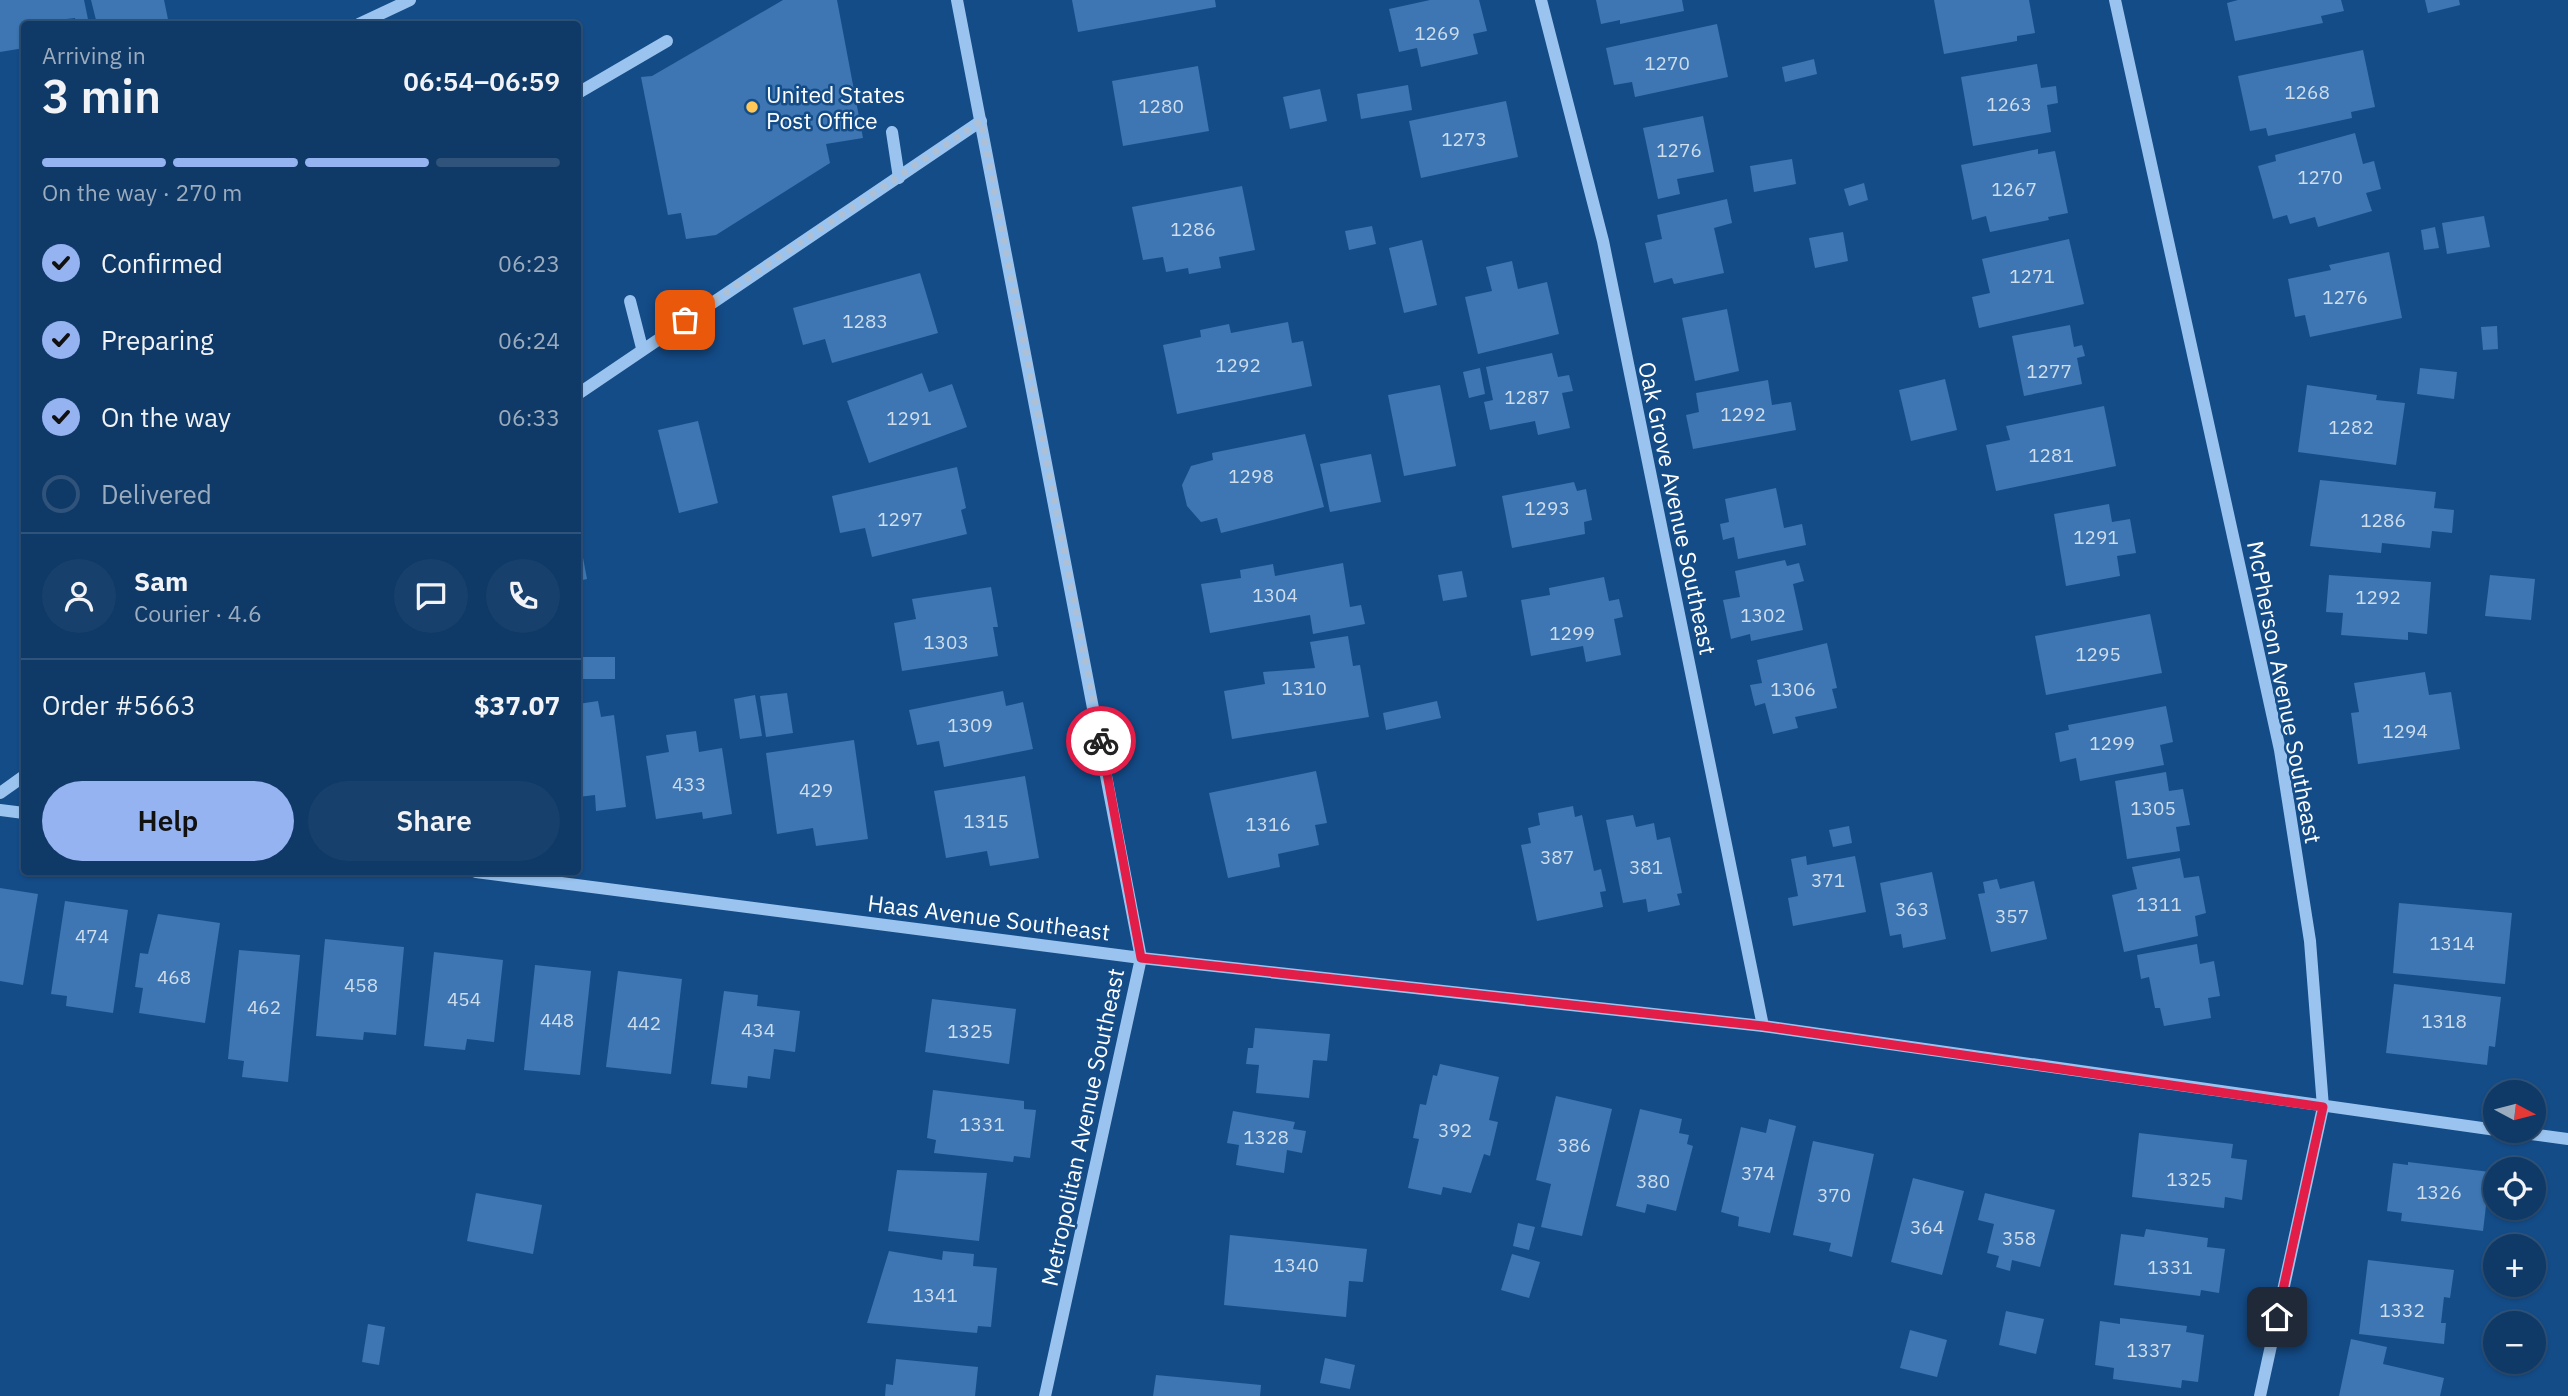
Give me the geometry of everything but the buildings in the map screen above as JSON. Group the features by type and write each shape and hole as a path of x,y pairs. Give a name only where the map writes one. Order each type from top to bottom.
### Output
{"street":[{"path":"365,21 410,0"},
{"name":"Metropolitan Avenue Southeast","path":"957,0 1141,958 1045,1396"},
{"name":"Oak Grove Avenue Southeast","path":"1541,0 1602,241 1763,1026"},
{"name":"McPherson Avenue Southeast","path":"2115,0 2280,750 2310,941 2323,1107 2260,1396"},
{"path":"581,91 667,41"},
{"path":"581,392 642,348 981,121"},
{"path":"892,132 899,178"},
{"path":"630,301 642,348"},
{"path":"0,793 21,778"},
{"path":"0,810 21,813"},
{"name":"Haas Avenue Southeast","path":"499,875 1141,958 1763,1026 2483,1128"},
{"name":"Haas Avenue Southeast","path":"2546,1136 2568,1139"}],"way so far":[{"path":"685,320 981,121 1101,741"}],"place":[{"name":"United States Post Office","path":"752,107"}],"route":[{"path":"1101,741 1141,958 1763,1026 2323,1107 2277,1317"}]}
